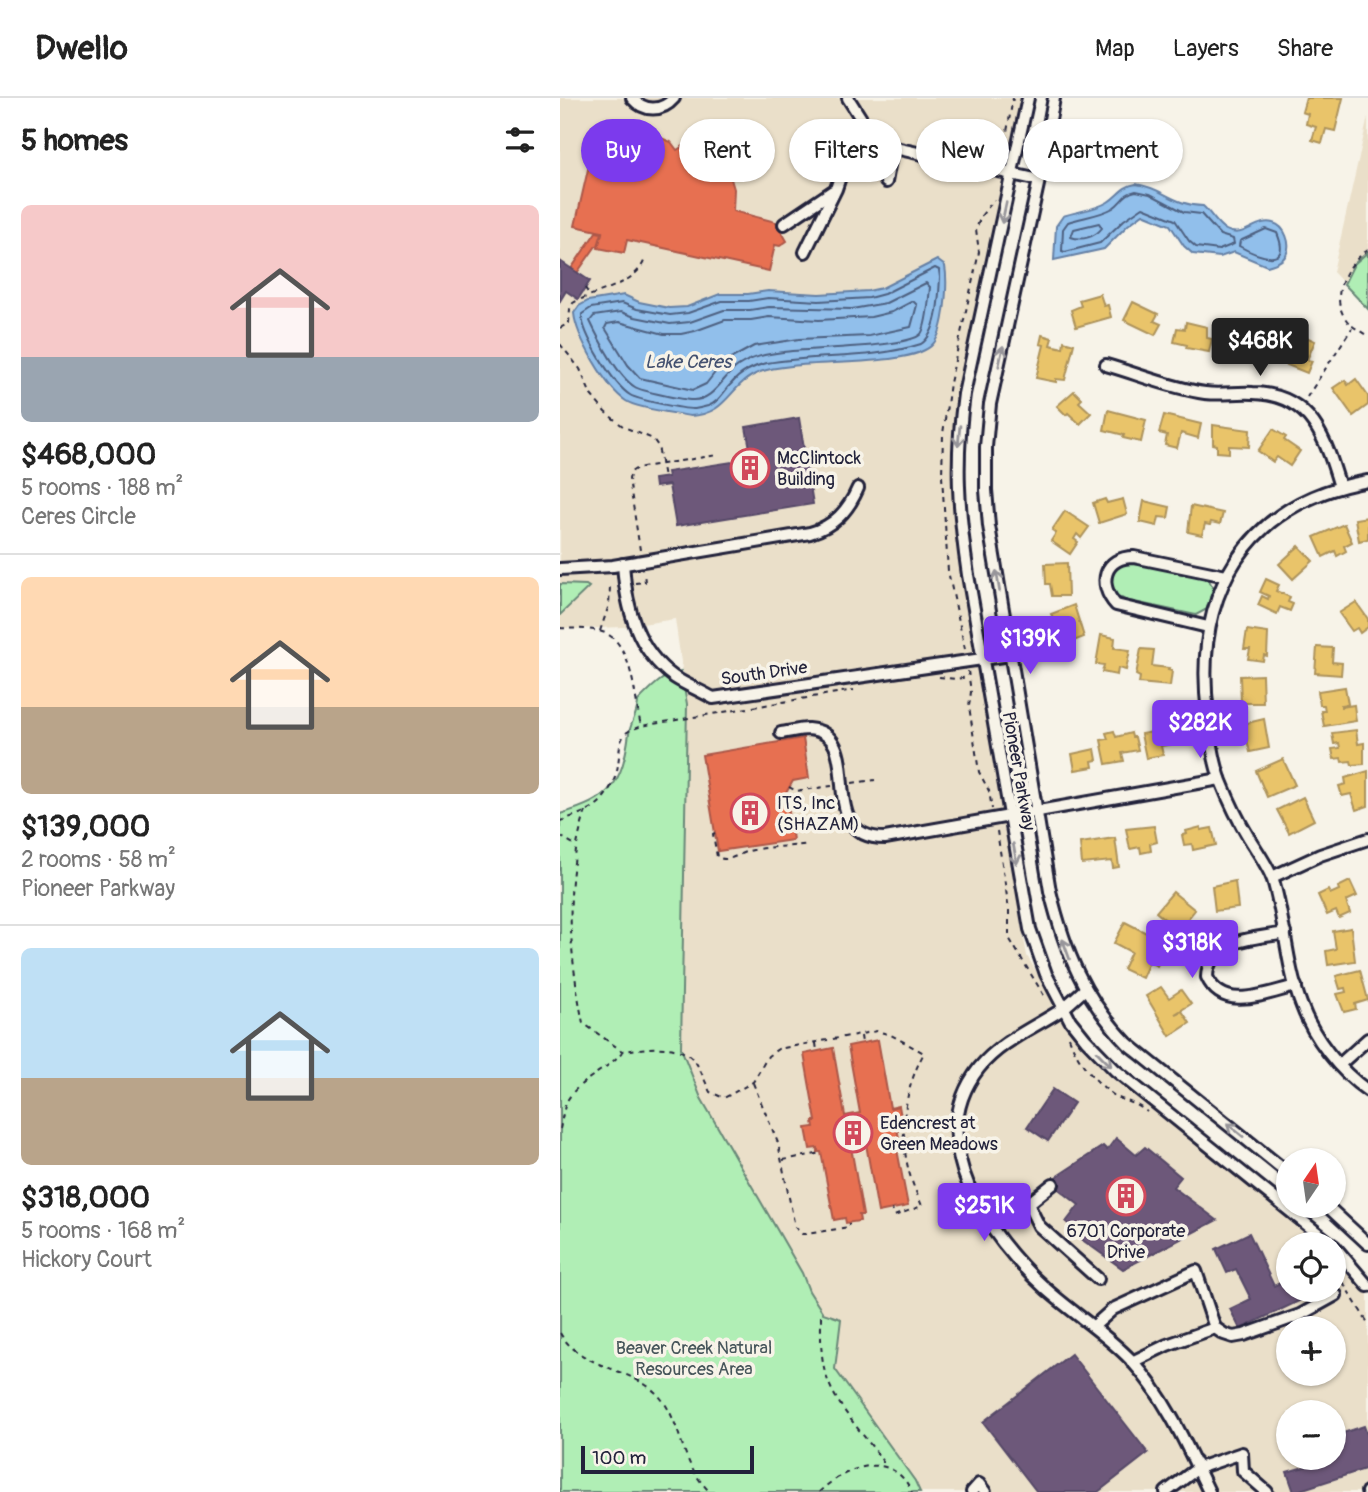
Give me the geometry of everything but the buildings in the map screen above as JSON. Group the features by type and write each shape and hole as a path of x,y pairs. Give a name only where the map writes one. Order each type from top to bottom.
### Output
{"street":[{"path":"632,98 640,105 654,109 668,104 674,98"},
{"path":"848,98 861,119"},
{"name":"Pioneer Parkway","path":"1028,98 964,394 958,437 957,480 960,519 982,658 1030,929 1046,974 1063,1008 1086,1040 1115,1070 1316,1232"},
{"name":"Pioneer Parkway","path":"1050,119 1054,98"},
{"path":"902,151 1023,176"},
{"path":"805,252 838,182"},
{"name":"Pioneer Parkway","path":"1040,182 990,404 986,490 989,526 1049,891 1070,960 1107,1022 1128,1044 1276,1163"},
{"path":"784,225 836,189"},
{"path":"1106,365 1203,393 1265,394 1292,403 1305,412 1323,436 1340,487"},
{"path":"1368,481 1340,487 1288,509 1267,524 1239,554 1226,576 1208,627 1204,668 1210,736 1220,779 1240,824 1272,877 1301,1005 1339,1065 1368,1091"},
{"path":"560,569 623,564 822,529 839,519 858,488"},
{"path":"1208,627 1116,605 1105,589 1108,569 1116,561 1135,557 1226,576"},
{"name":"South Drive","path":"623,564 633,625 649,653 674,677 713,698 1010,655"},
{"path":"781,733 808,729 831,739 837,749 846,812 859,833 870,838 885,838 1101,802 1220,779"},
{"path":"1272,877 1320,855 1368,839"},
{"path":"1285,933 1223,946 1211,959 1207,977 1218,993 1226,998 1238,999 1296,986"},
{"path":"1085,989 1063,1008 991,1055 969,1082 962,1099 957,1125 957,1151 964,1175 992,1226 1027,1271 1094,1326 1132,1362 1167,1408 1209,1492"},
{"path":"1339,1065 1368,1039"},
{"path":"992,1226 1053,1184"},
{"path":"1028,1203 1039,1226 1098,1279"},
{"path":"1340,1218 1368,1244"},
{"name":"Pioneer Parkway","path":"1346,1261 1368,1286"},
{"path":"1094,1326 1113,1309 1196,1271 1215,1328 1233,1337 1300,1315 1323,1302"},
{"path":"1132,1362 1167,1345 1215,1328"},
{"path":"1166,1492 1198,1468 1242,1453 1243,1471 1266,1492"},
{"path":"972,1492 979,1484 985,1492"}],"path":[{"path":"1368,250 1349,268 1340,288 1340,308 1349,323 1368,336"},
{"path":"560,328 569,323 570,309 589,295 620,284 642,267 645,258"},
{"path":"585,288 589,295"},
{"path":"1307,397 1353,326"},
{"path":"560,344 580,369 591,395 598,404 624,427 653,439 658,446 664,477"},
{"path":"600,631 609,605 610,587 645,582 629,479 631,472 637,468 717,455"},
{"path":"560,628 600,631 614,637 621,644 627,657 641,726"},
{"path":"934,676 956,679 969,677"},
{"path":"560,821 586,811 600,802 614,780 619,749 626,733 641,726 854,690"},
{"path":"586,811 571,876 569,902 575,981 583,1024 622,1051 659,1048 678,1051 692,1057 710,1092 718,1097 729,1096 753,1082 772,1051 884,1032 924,1053 914,1073 907,1099 904,1140 910,1175 922,1206 894,1216 892,1209"},
{"path":"715,833 717,857 725,860 756,849 809,844"},
{"path":"560,836 577,846"},
{"path":"861,1035 863,1043"},
{"path":"816,1042 817,1051"},
{"path":"560,1129 567,1101 583,1082 616,1059 622,1051"},
{"path":"753,1082 775,1135 797,1231 807,1234 849,1227 849,1223"},
{"path":"782,1160 821,1153"},
{"path":"1346,1288 1368,1323"},
{"path":"821,1315 822,1359 826,1377 834,1393 884,1462 883,1466"},
{"path":"560,1333 577,1353 656,1393 667,1408 695,1474 710,1492"},
{"path":"818,1492 838,1476 867,1465 883,1466 894,1472 912,1492"}],"shaded area":[{"path":"560,98 1028,98 964,394 957,480 982,656 975,657 1027,956 1070,1027 1125,1086 1276,1206 1276,1218 1291,1218 1309,1232 1276,1232 1276,1302 1346,1302 1346,1267 1368,1292 1368,1492 920,1492 915,1481 835,1369 841,1319 823,1313 809,1291 802,1273 701,1098 681,1048 687,704 675,619 623,627 560,627"},
{"path":"1368,117 1368,309 1333,272"}],"green space":[{"path":"1368,252 1368,309 1344,284 1354,264"},
{"path":"1134,561 1208,578 1213,588 1207,609 1196,615 1125,600 1117,595 1111,587 1112,574 1121,563"},
{"path":"560,584 589,587 560,615"},
{"name":"Beaver Creek Natural Resources Area","path":"681,671 687,704 681,1048 701,1098 802,1273 809,1291 823,1313 841,1319 835,1369 915,1481 920,1492 560,1492 560,814 591,802 611,787 618,778 638,701 662,679"}],"water":[{"path":"1136,184 1154,189 1183,203 1203,206 1220,225 1232,232 1244,231 1261,223 1273,223 1284,232 1288,251 1280,261 1267,266 1234,252 1220,257 1193,254 1170,225 1143,214 1104,249 1054,260 1056,226 1063,216 1103,205 1124,189"},
{"name":"Lake Ceres","path":"937,260 945,266 946,274 943,318 937,338 921,352 879,360 800,365 760,372 749,377 713,410 690,416 639,406 626,401 618,394 601,374 586,348 574,313 588,301 624,295 639,302 669,308 687,307 720,294 868,291 882,288"}],"place":[{"name":"McClintock Building","path":"750,468"},
{"name":"ITS, Inc (SHAZAM)","path":"750,813"},
{"name":"Edencrest at Green Meadows","path":"853,1133"},
{"name":"6701 Corporate Drive","path":"1126,1196"}]}
